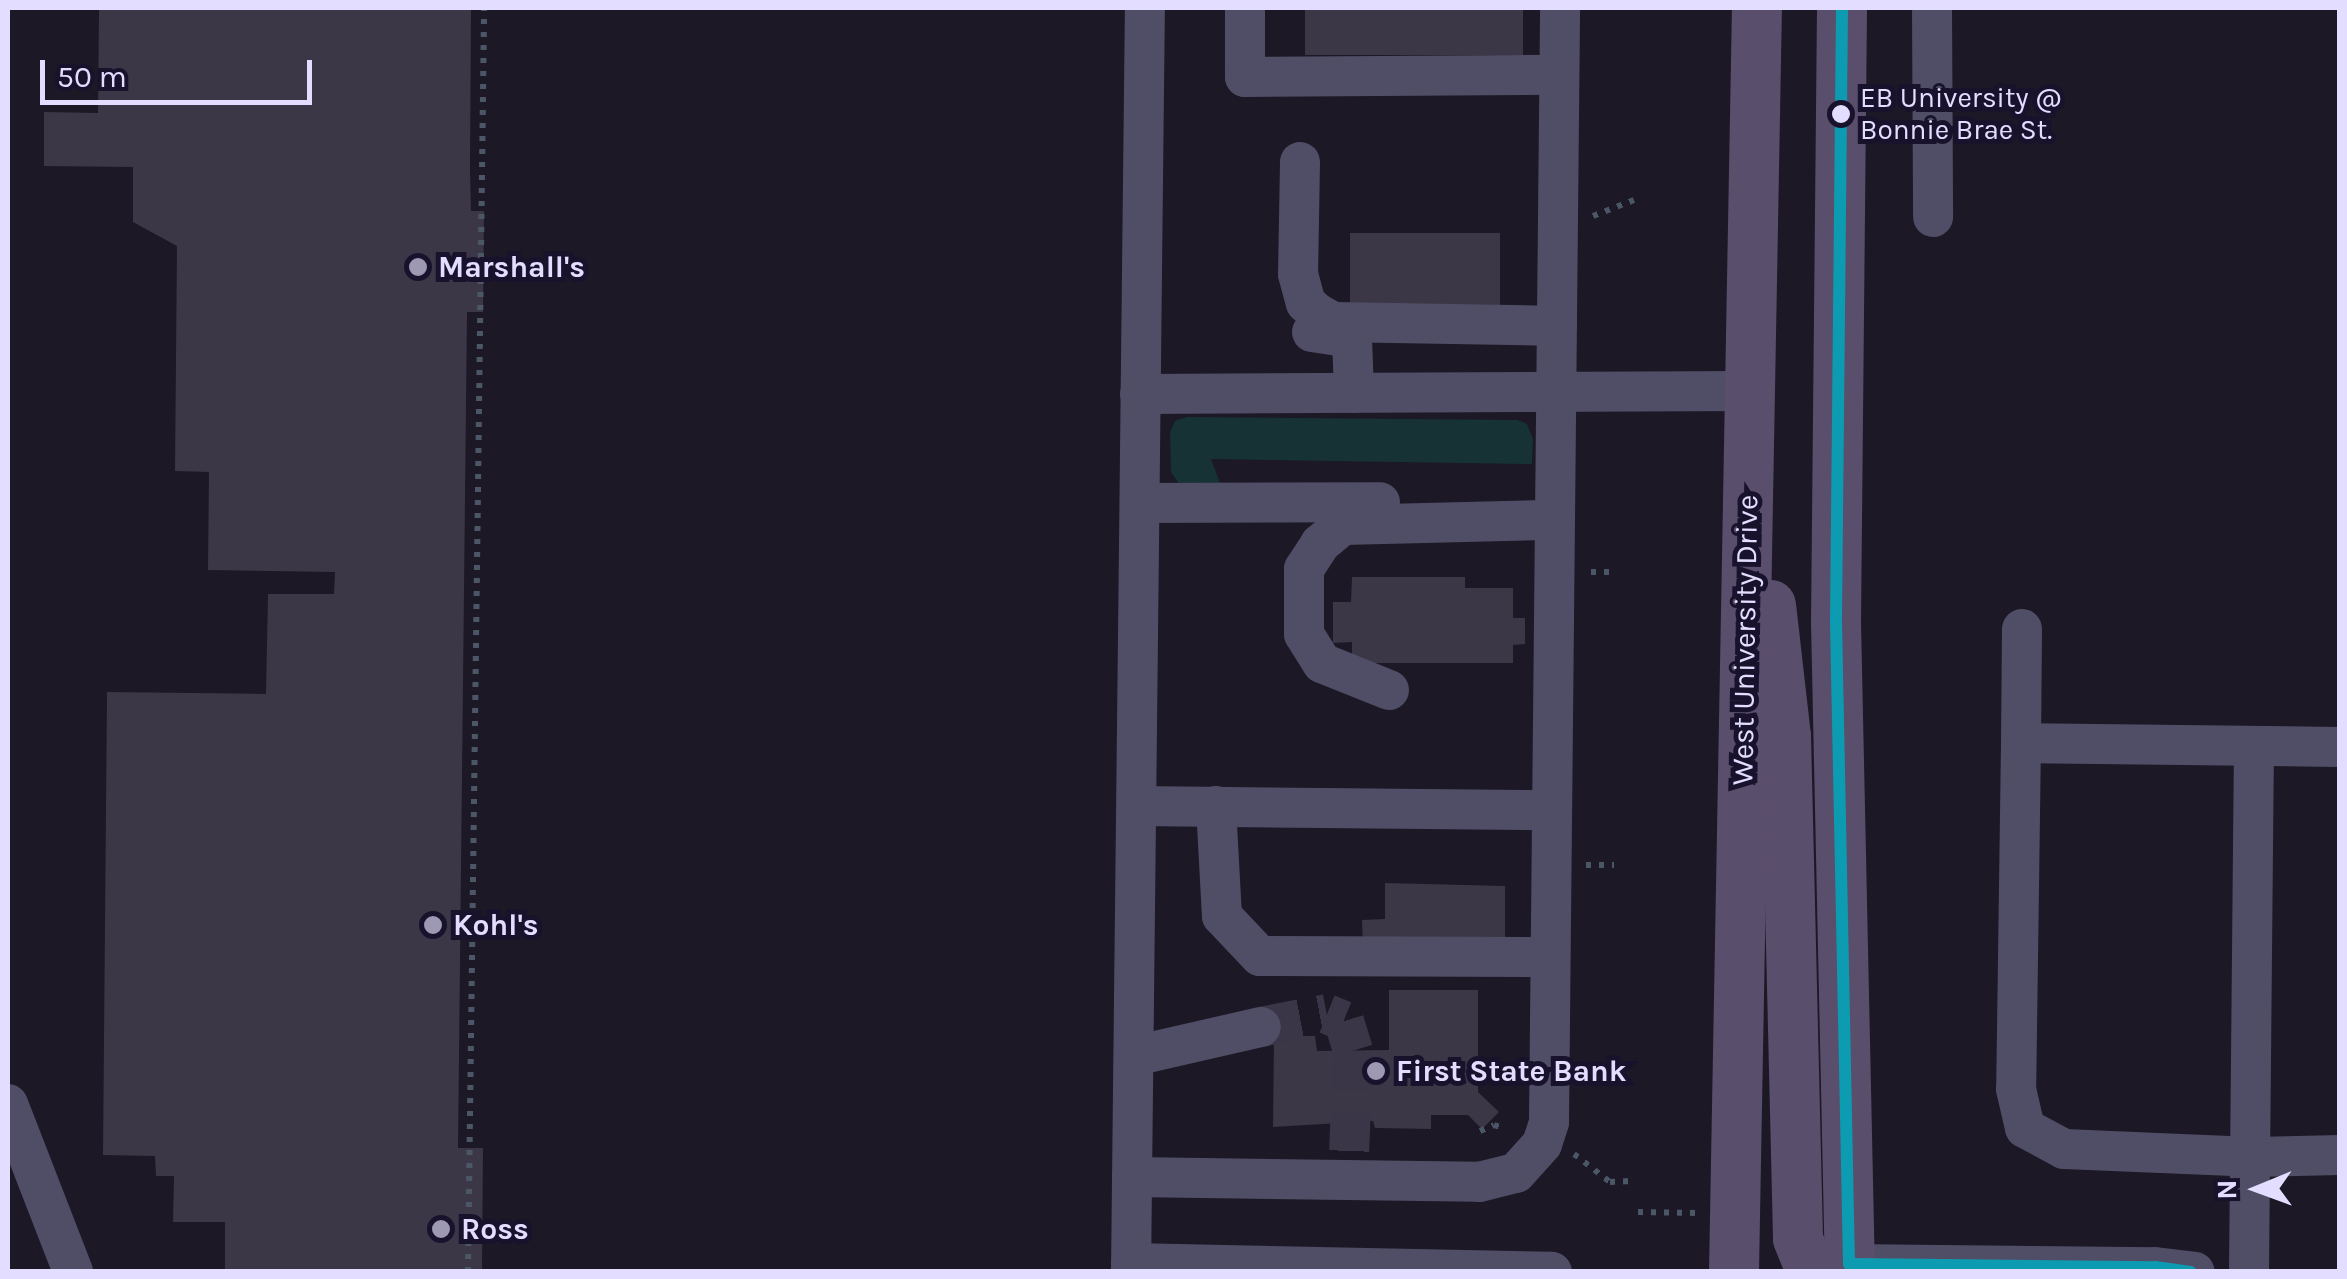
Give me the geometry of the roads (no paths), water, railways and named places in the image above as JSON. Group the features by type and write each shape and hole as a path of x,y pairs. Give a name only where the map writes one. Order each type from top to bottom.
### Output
{"main road":[{"name":"West University Drive","path":"1734,1272 1756,8"},
{"path":"1837,1269 1836,622 1842,8"},
{"path":"1748,524 1775,620 1786,736 1798,1239 1837,1269"}],"street":[{"path":"1145,8 1131,1267 1552,1272"},
{"path":"1245,8 1246,77 1560,75"},
{"path":"1132,1177 1479,1182 1516,1173 1531,1162 1549,1122 1560,8"},
{"path":"1932,8 1934,217"},
{"path":"1354,393 1352,338 1315,335 1297,317 1288,296 1293,162 1298,274 1306,304 1317,313 1333,322 1556,326"},
{"path":"1140,394 1750,391"},
{"path":"1140,502 1554,510"},
{"path":"1389,690 1322,663 1304,634 1304,569 1320,544 1344,525 1554,510"},
{"path":"2022,628 2016,1089 2025,1128 2064,1149 2252,1157 2340,1155"},
{"path":"2021,743 2340,747"},
{"path":"2249,1272 2254,746"},
{"path":"1136,806 1550,810"},
{"path":"1216,806 1222,916 1260,956 1548,957"},
{"path":"1134,1056 1261,1027"},
{"path":"8,1104 73,1272"},
{"path":"1837,1269 2136,1266 2196,1272"}],"tunnel":[{"path":"1261,1027 1327,1014 1344,1021 1353,1051 1348,1179"}],"place":[{"name":"EB University @ Bonnie Brae St.","path":"1841,114"},
{"name":"Marshall's","path":"418,267"},
{"name":"Kohl's","path":"433,925"},
{"name":"First State Bank","path":"1376,1071"},
{"name":"Ross","path":"441,1229"}]}
